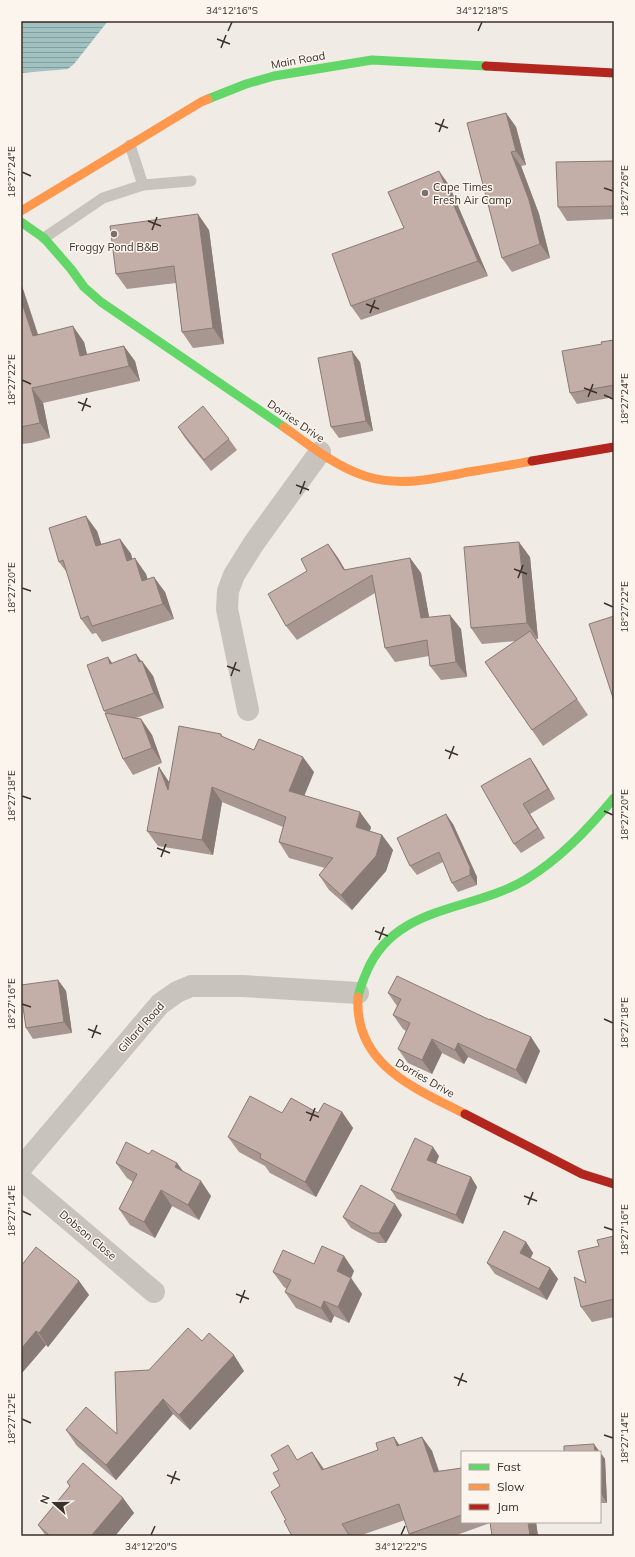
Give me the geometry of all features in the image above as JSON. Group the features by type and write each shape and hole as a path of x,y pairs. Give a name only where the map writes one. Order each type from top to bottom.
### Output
{"street":[{"name":"Main Road","path":"21,212 201,102 246,84 274,76 372,60 614,72"},
{"name":"Dorries Drive","path":"21,222 44,238 84,287 101,302 320,452 343,467 362,476 402,482 465,473 614,447"},
{"path":"248,710 227,608 228,591 234,575 254,543 320,452"},
{"name":"Dorries Drive","path":"614,798 589,827 557,858 532,875 505,889 420,919 396,932 381,946 369,966 358,993 357,1005 360,1025 367,1044 378,1062 388,1071 409,1085 582,1174 614,1184"},
{"name":"Gillard Road","path":"21,1168 160,1004 177,992 192,986 250,987 358,993"},
{"name":"Dobson Close","path":"21,1179 154,1292"}],"lane":[{"path":"130,145 143,185"},
{"path":"44,238 103,198 143,185 191,181"}],"water":[{"path":"21,21 108,21 74,64 68,69 21,73"}],"building":[{"path":"506,113 516,151 511,152 529,200 540,244 502,258 467,123"},
{"path":"614,161 614,206 558,207 556,162"},
{"path":"439,171 478,261 351,306 332,254 404,228 388,192"},
{"path":"198,214 213,328 182,332 174,266 116,274 110,226"},
{"path":"21,300 33,336 73,326 80,356 124,346 129,366 32,388 40,423 21,427"},
{"path":"614,340 614,385 570,393 562,351 602,344 601,342"},
{"path":"352,351 366,421 331,427 318,358"},
{"path":"203,406 229,439 204,460 178,427"},
{"path":"86,516 96,546 120,539 127,561 135,558 142,581 154,577 163,604 92,626 88,616 81,619 63,560 59,562 49,528"},
{"path":"519,542 527,623 471,628 464,547"},
{"path":"328,544 344,570 410,558 421,618 450,615 456,662 430,666 427,640 385,648 372,575 286,626 268,594 307,571 301,559"},
{"path":"614,616 614,701 589,624"},
{"path":"530,631 577,699 532,730 485,662"},
{"path":"136,654 139,662 142,661 154,693 104,711 87,665 108,657 110,664"},
{"path":"105,713 141,719 152,748 123,759"},
{"path":"179,726 221,734 221,736 254,750 259,739 303,757 289,791 360,812 356,827 382,835 376,856 341,895 319,875 333,858 279,842 286,817 212,787 202,840 147,831 159,767 168,790"},
{"path":"530,758 548,789 523,804 538,828 514,844 481,786"},
{"path":"446,814 470,867 470,875 452,883 439,852 410,866 397,838"},
{"path":"397,976 490,1020 531,1037 516,1070 458,1043 455,1050 432,1039 422,1060 398,1049 410,1023 393,1015 401,999 388,993"},
{"path":"58,980 64,1022 26,1028 21,985"},
{"path":"250,1096 282,1113 291,1098 318,1113 324,1103 342,1112 305,1182 260,1158 261,1154 228,1137"},
{"path":"415,1138 433,1147 427,1160 471,1177 456,1215 391,1190"},
{"path":"126,1142 149,1154 152,1150 177,1163 175,1167 201,1181 188,1205 161,1190 144,1222 119,1209 137,1174 116,1163"},
{"path":"361,1185 395,1204 379,1233 371,1233 343,1217"},
{"path":"504,1231 526,1242 520,1253 550,1268 539,1289 487,1263"},
{"path":"614,1236 614,1299 581,1307 574,1277 586,1283 578,1251 599,1246 597,1240"},
{"path":"322,1246 344,1256 337,1271 351,1278 338,1307 324,1301 321,1308 285,1292 291,1280 273,1272 283,1250 314,1264"},
{"path":"36,1247 79,1281 39,1333 36,1331 21,1349 21,1266"},
{"path":"188,1328 202,1341 209,1333 234,1355 179,1415 163,1399 106,1465 66,1430 86,1407 117,1434 115,1372 149,1370"},
{"path":"394,1437 397,1446 422,1437 434,1472 461,1468 461,1515 409,1534 399,1504 342,1524 349,1535 347,1536 292,1536 284,1521 286,1520 271,1492 280,1486 273,1473 279,1470 271,1455 288,1445 297,1460 312,1452 322,1470 378,1450 376,1443"},
{"path":"594,1444 595,1451 564,1451 564,1446"},
{"path":"83,1463 123,1498 91,1536 50,1536 38,1525 70,1486 67,1482"},
{"path":"490,1523 528,1523 530,1536 492,1536"}],"traffic: fast":[{"path":"208,99 246,84 274,76 372,60 486,66"},
{"path":"21,222 44,238 71,269 84,287 101,302 284,427"},
{"path":"358,997 367,971 380,949 396,933 415,922 436,913 504,890 538,872 573,843 614,798"}],"traffic: slow":[{"path":"21,211 208,99"},
{"path":"284,427 343,467 365,476 391,481 416,481 532,461"},
{"path":"358,997 359,1020 366,1040 377,1057 391,1071 408,1083 465,1114"}],"traffic: jam":[{"path":"486,66 614,73"},
{"path":"532,461 614,447"},
{"path":"465,1114 582,1174 614,1184"}],"place":[{"name":"Cape Times Fresh Air Camp","path":"425,193"},
{"name":"Froggy Pond B&B","path":"114,234"}]}
